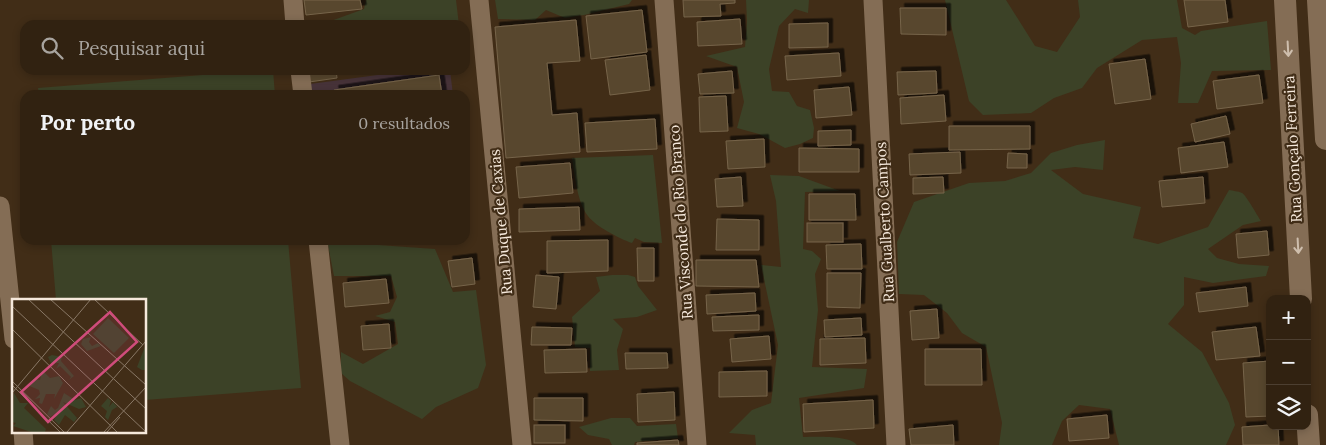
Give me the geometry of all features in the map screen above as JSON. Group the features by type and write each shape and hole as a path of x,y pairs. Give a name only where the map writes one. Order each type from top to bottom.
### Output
{"street":[{"path":"293,0 295,20"},
{"name":"Rua Duque de Caxias","path":"479,0 522,445"},
{"name":"Rua Visconde do Rio Branco","path":"664,0 697,445"},
{"name":"Rua Gualberto Campos","path":"873,0 896,445"},
{"name":"Rua Gonçalo Ferreira","path":"1285,0 1301,295"},
{"path":"1318,0 1326,139"},
{"path":"300,75 302,90"},
{"path":"0,206 12,320"},
{"path":"319,245 340,445"},
{"path":"1308,430 1309,445"},
{"path":"23,432 24,445"}],"shaded area":[{"path":"378,75 451,75 452,90 311,90 310,84"}],"green space":[{"path":"366,0 456,0 458,20 334,20 364,9"},
{"path":"495,0 632,0 629,4 565,18 546,10 535,20 498,19"},
{"path":"746,0 809,0 808,13 795,9 779,26 769,69 772,91 789,92 797,106 810,110 814,128 813,138 800,144 785,148 759,134 737,128 744,102 737,67 706,56 745,47"},
{"path":"945,0 1006,0 1035,46 1057,52 1080,17 1078,0 1177,0 1182,28 1195,35 1201,31 1267,21 1271,70 1212,71 1198,103 1178,103 1181,63 1177,37 1142,40 1097,68 1082,88 1054,98 1031,113 983,115 969,101"},
{"path":"202,75 273,75 275,90 38,90 38,88"},
{"path":"1105,140 1103,170 1075,167 1051,170 1083,194 1141,207 1133,238 1158,244 1208,227 1229,190 1242,193 1261,221 1243,225 1208,249 1217,258 1239,264 1269,266 1266,276 1213,283 1184,277 1184,305 1168,324 1202,352 1229,403 1235,425 1226,445 1119,445 1110,409 1079,405 1062,421 1052,445 999,445 1002,423 986,347 962,333 947,313 924,295 899,294 897,242 914,202 969,183 1005,181 1031,173 1051,153 1077,145"},
{"path":"653,155 662,243 644,242 635,238 632,243 608,232 588,216 581,204 572,158"},
{"path":"770,175 799,176 840,191 805,192 803,249 812,251 821,259 815,274 818,310 812,367 867,369 864,388 799,398 803,437 840,438 857,445 756,445 755,435 729,433 752,410 771,403 778,345 761,265 781,267 776,201"},
{"path":"51,245 288,245 301,388 146,400 146,299 56,299"},
{"path":"328,245 378,245 435,249 453,292 476,290 486,365 478,388 436,407 422,419 350,381 341,373 341,352 363,364 398,344 395,322 375,316 390,312 397,297 391,276 334,276"},
{"path":"612,275 635,277 638,286 657,310 637,317 613,319 623,329 617,350 619,370 590,371 590,348 575,347 572,317 600,291 596,277"},
{"path":"611,418 630,418 637,426 676,424 678,438 635,442 634,445 612,445 609,439 588,435 579,427"}],"building":[{"path":"304,0 360,0 362,9 306,15"},
{"path":"683,0 735,0 735,3 720,4 721,16 684,17"},
{"path":"1184,0 1225,0 1228,22 1188,27"},
{"path":"900,8 946,8 946,35 901,34"},
{"path":"642,10 647,52 591,59 586,16"},
{"path":"740,19 742,44 698,46 697,22"},
{"path":"576,20 580,61 547,63 552,115 577,113 580,152 506,158 495,27"},
{"path":"828,23 828,47 789,48 789,24"},
{"path":"839,53 841,76 787,80 785,56"},
{"path":"646,55 650,90 610,95 605,60"},
{"path":"1145,59 1151,99 1115,104 1109,64"},
{"path":"732,71 734,93 700,94 698,74"},
{"path":"936,71 937,93 898,95 897,72"},
{"path":"308,75 337,75 337,78 309,82"},
{"path":"439,75 441,90 334,90"},
{"path":"1259,75 1263,103 1217,109 1213,81"},
{"path":"849,87 852,115 816,118 814,90"},
{"path":"944,95 946,121 901,124 900,98"},
{"path":"726,96 728,131 700,132 699,97"},
{"path":"1226,116 1230,134 1195,142 1191,124"},
{"path":"655,119 657,149 587,152 585,123"},
{"path":"949,126 1030,126 1030,149 949,150"},
{"path":"851,130 851,145 818,146 818,131"},
{"path":"764,139 765,167 728,169 726,141"},
{"path":"1224,142 1228,167 1181,173 1178,148"},
{"path":"799,148 859,149 859,172 799,172"},
{"path":"960,152 961,173 910,175 909,154"},
{"path":"1008,153 1027,154 1027,168 1007,168"},
{"path":"570,163 573,193 519,198 516,167"},
{"path":"741,177 743,206 717,207 715,179"},
{"path":"943,177 944,193 913,194 913,178"},
{"path":"1203,177 1205,203 1162,207 1159,181"},
{"path":"809,194 855,194 856,220 809,220"},
{"path":"579,207 580,230 519,232 519,209"},
{"path":"717,219 759,220 759,250 716,250"},
{"path":"807,223 843,223 843,242 807,242"},
{"path":"1267,231 1269,255 1238,258 1236,234"},
{"path":"608,240 608,271 547,273 547,241"},
{"path":"861,244 862,269 827,269 826,245"},
{"path":"637,248 654,248 654,281 638,281"},
{"path":"472,258 475,284 452,287 448,261"},
{"path":"696,260 756,260 759,287 696,286"},
{"path":"827,273 861,273 860,308 827,307"},
{"path":"536,275 559,277 556,309 533,307"},
{"path":"386,279 389,303 345,307 343,283"},
{"path":"1246,287 1248,306 1199,312 1196,293"},
{"path":"755,293 756,311 707,314 706,295"},
{"path":"937,309 939,338 912,340 910,311"},
{"path":"759,315 759,330 713,331 712,317"},
{"path":"861,318 862,335 825,337 824,320"},
{"path":"389,324 391,348 363,350 361,326"},
{"path":"532,327 572,328 571,345 531,345"},
{"path":"1256,327 1260,356 1216,360 1212,332"},
{"path":"769,336 771,359 732,362 730,339"},
{"path":"865,338 866,363 820,365 820,339"},
{"path":"586,349 587,372 545,373 544,350"},
{"path":"925,349 981,349 982,385 925,385"},
{"path":"625,353 667,353 668,368 626,369"},
{"path":"1266,361 1266,416 1246,417 1243,363"},
{"path":"767,371 767,396 719,397 719,372"},
{"path":"674,392 675,420 638,422 637,394"},
{"path":"534,398 583,398 583,421 534,420"},
{"path":"873,400 874,428 804,432 803,404"},
{"path":"1107,415 1109,438 1069,441 1067,419"},
{"path":"534,425 565,425 565,443 534,443"},
{"path":"953,425 954,445 911,445 909,429"},
{"path":"1266,425 1266,430 1278,430 1279,445 1243,445 1242,427"},
{"path":"678,440 679,445 637,445 637,443"}]}
